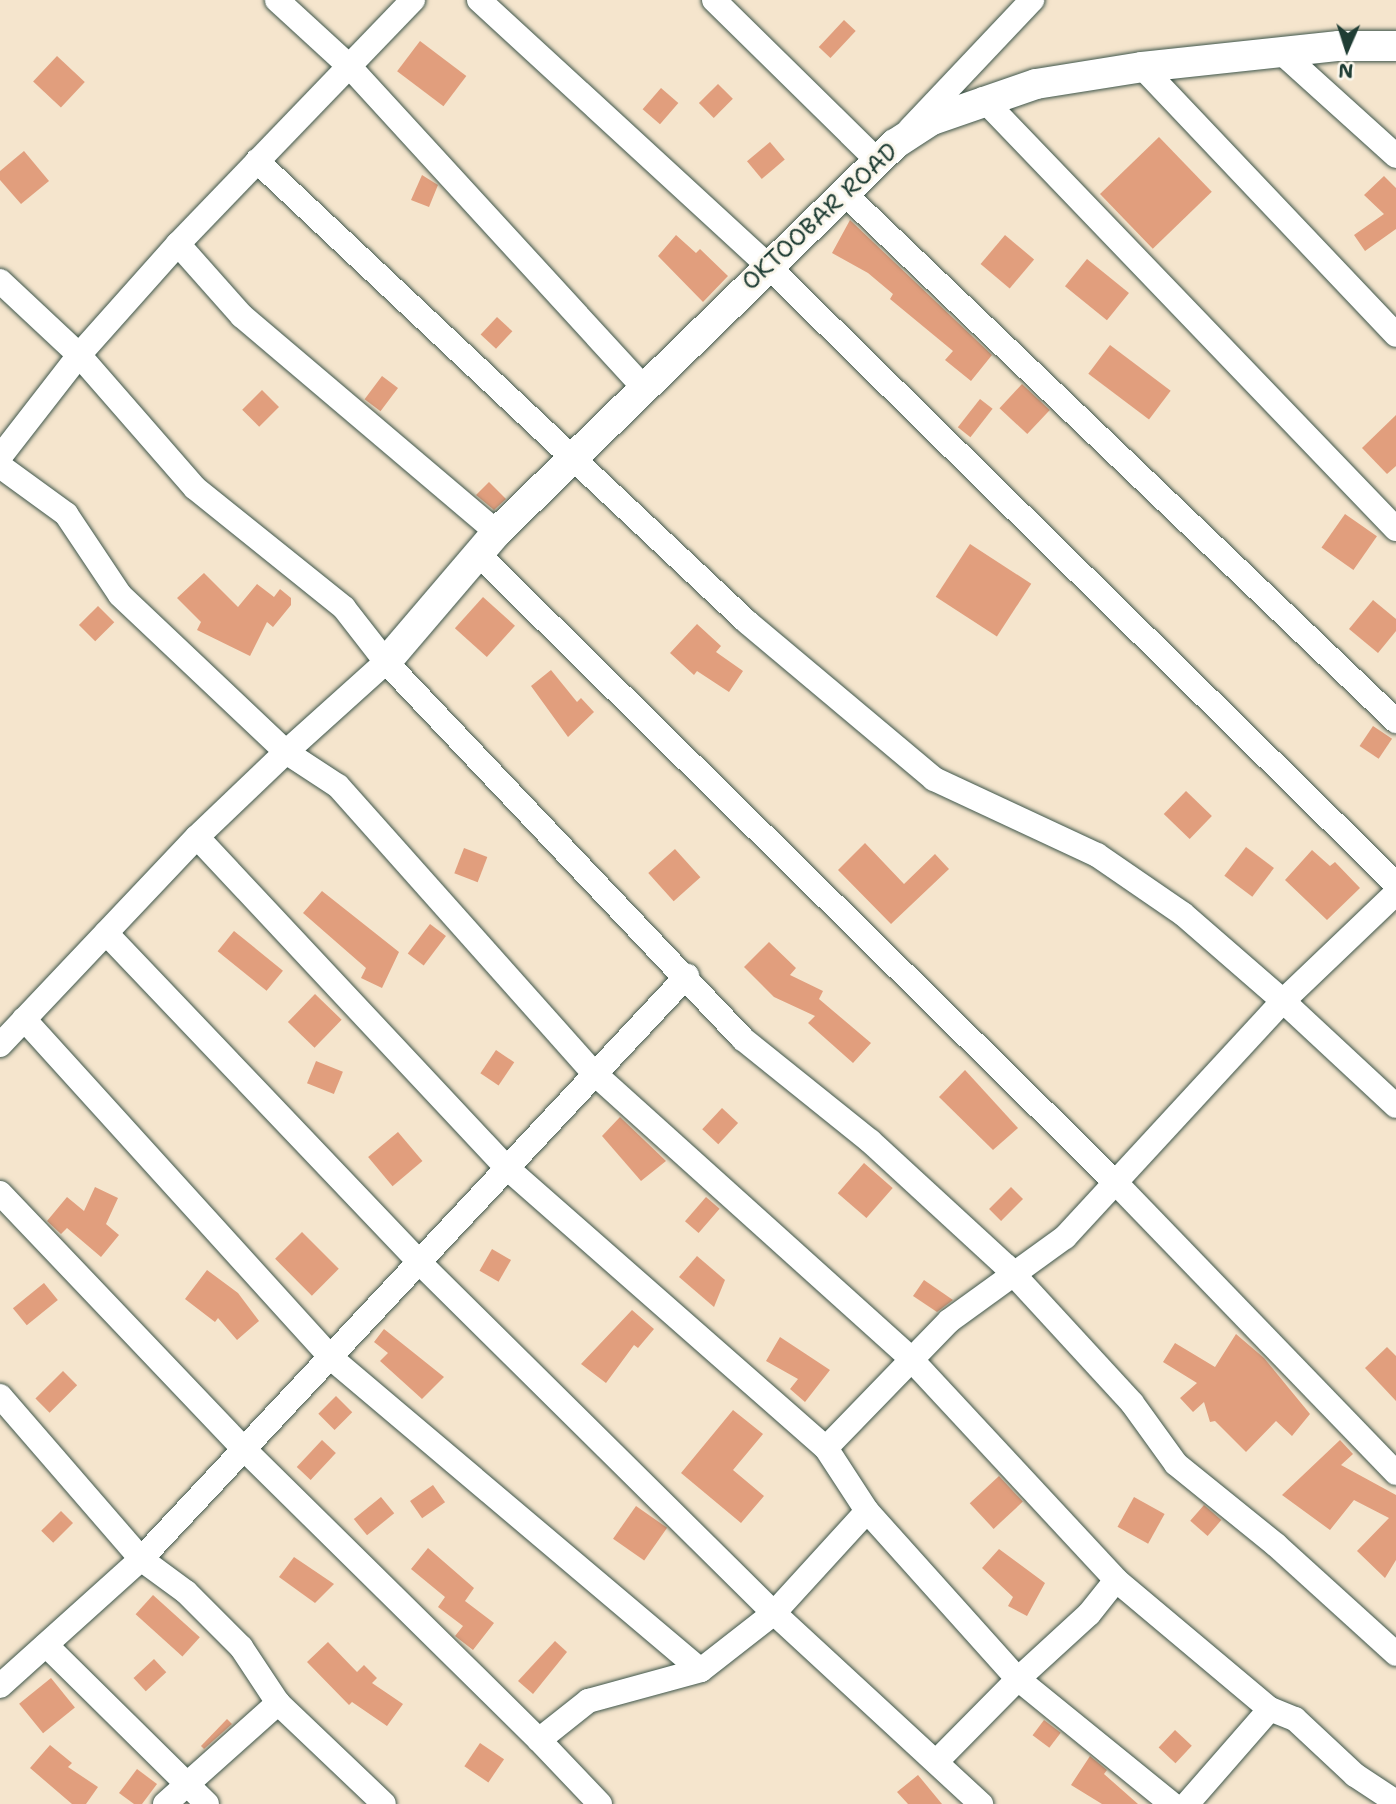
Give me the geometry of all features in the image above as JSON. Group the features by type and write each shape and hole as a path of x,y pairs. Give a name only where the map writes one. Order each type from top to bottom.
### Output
{"street":[{"path":"277,0 349,66 645,389"},
{"path":"0,457 79,355 178,244 413,0"},
{"path":"479,0 767,265 1396,884"},
{"path":"714,0 886,153 1032,0"},
{"name":"OKTOOBAR ROAD","path":"386,662 487,543 767,265 886,153 932,120 983,99 1036,84 1142,67 1382,43 1396,46"},
{"path":"1281,52 1396,156"},
{"path":"1142,67 1396,335"},
{"path":"983,99 1396,529"},
{"path":"257,162 576,457 747,622 934,779 1097,855 1183,914 1283,1001 1396,1107"},
{"path":"844,193 1396,721"},
{"path":"178,244 242,316 487,543 1396,1473"},
{"path":"0,281 79,355 195,488 344,608 386,662 624,919 687,976 743,1039 870,1141 1013,1275 1132,1403 1176,1464 1391,1639"},
{"path":"0,466 66,514 120,596 286,752 338,786 594,1073 910,1358 1116,1580 1270,1709 1295,1720 1355,1774 1396,1802"},
{"path":"0,1045 197,837 386,662"},
{"path":"197,837 506,1167 826,1448 867,1511 1018,1678 1172,1804"},
{"path":"826,1448 910,1358 949,1321 1065,1237 1283,1001 1396,892"},
{"path":"106,933 419,1262 774,1613 937,1760 981,1804"},
{"path":"0,1686 141,1559 687,976"},
{"path":"24,1019 330,1357 701,1670"},
{"path":"0,1193 244,1449 539,1740 600,1804"},
{"path":"0,1396 141,1559 186,1592 241,1647 278,1703 384,1804"},
{"path":"539,1740 588,1702 701,1670 774,1613 867,1511"},
{"path":"937,1760 1018,1678 1089,1614 1116,1580"},
{"path":"46,1645 207,1804"},
{"path":"165,1804 278,1703"},
{"path":"1187,1804 1270,1709"}],"building":[{"path":"844,20 856,31 830,58 819,47"},
{"path":"420,41 466,76 443,106 397,71"},
{"path":"57,56 85,82 61,108 33,82"},
{"path":"718,84 733,99 714,118 699,103"},
{"path":"661,88 678,103 660,124 643,109"},
{"path":"1159,137 1212,192 1153,249 1100,194"},
{"path":"770,142 785,160 762,179 747,161"},
{"path":"24,151 49,181 21,204 0,180 0,171"},
{"path":"422,175 438,185 429,207 411,200"},
{"path":"1384,176 1396,188 1396,229 1365,251 1354,235 1384,214 1364,195"},
{"path":"850,220 992,355 971,381 945,360 953,351 890,299 893,294 868,273 832,253"},
{"path":"676,235 696,253 700,249 728,276 703,302 658,256"},
{"path":"1005,235 1034,259 1010,289 981,264"},
{"path":"1087,259 1129,293 1107,320 1065,286"},
{"path":"497,317 512,331 496,349 481,335"},
{"path":"1110,345 1171,391 1149,419 1088,374"},
{"path":"382,376 398,388 381,411 365,399"},
{"path":"1022,384 1050,410 1027,434 999,408"},
{"path":"262,390 279,407 259,427 242,410"},
{"path":"980,399 993,409 970,437 958,427"},
{"path":"1396,415 1396,466 1387,474 1362,448"},
{"path":"489,482 506,499 494,510 476,495"},
{"path":"1345,514 1377,536 1353,570 1321,548"},
{"path":"970,544 1031,584 997,637 936,597"},
{"path":"204,573 238,607 257,584 274,597 280,589 291,598 291,605 273,627 267,622 250,656 197,630 201,622 177,598"},
{"path":"483,597 515,626 487,657 455,628"},
{"path":"1373,600 1396,619 1396,631 1378,653 1349,629"},
{"path":"98,606 114,622 95,641 79,625"},
{"path":"697,624 721,646 716,652 743,671 729,692 697,671 694,675 670,653"},
{"path":"551,670 577,702 581,698 594,712 568,737 531,686"},
{"path":"1373,726 1392,739 1379,759 1360,746"},
{"path":"1186,791 1212,816 1190,839 1164,814"},
{"path":"865,843 904,884 935,854 949,869 891,924 838,870"},
{"path":"1246,847 1274,868 1252,897 1224,876"},
{"path":"464,848 487,857 478,882 454,873"},
{"path":"675,849 700,877 674,901 648,873"},
{"path":"1312,850 1330,866 1335,862 1360,888 1327,920 1285,880"},
{"path":"322,891 399,952 382,988 361,978 366,968 303,913"},
{"path":"430,924 446,936 424,966 408,954"},
{"path":"234,931 283,971 267,991 218,951"},
{"path":"769,942 796,968 790,975 823,991 819,999 871,1043 853,1063 808,1023 815,1016 774,997 744,967"},
{"path":"315,994 342,1020 315,1048 288,1022"},
{"path":"496,1050 514,1062 499,1086 480,1073"},
{"path":"316,1061 343,1072 334,1094 307,1083"},
{"path":"965,1070 1018,1128 993,1150 939,1097"},
{"path":"722,1108 738,1123 718,1144 702,1129"},
{"path":"620,1117 666,1161 641,1181 602,1136"},
{"path":"398,1132 422,1161 393,1186 368,1157"},
{"path":"864,1163 893,1188 866,1218 838,1193"},
{"path":"95,1187 118,1198 106,1224 119,1235 101,1257 67,1228 61,1234 47,1221 67,1197 84,1211"},
{"path":"1011,1187 1023,1199 1001,1221 989,1209"},
{"path":"706,1197 720,1209 699,1233 685,1221"},
{"path":"302,1232 339,1269 312,1296 275,1259"},
{"path":"492,1249 511,1260 499,1282 480,1271"},
{"path":"697,1256 725,1280 714,1307 679,1277"},
{"path":"207,1270 238,1293 259,1321 237,1340 218,1318 215,1322 185,1299"},
{"path":"924,1280 953,1300 937,1312 913,1296"},
{"path":"44,1283 58,1300 27,1325 13,1308"},
{"path":"632,1310 654,1329 638,1348 634,1345 606,1383 581,1364"},
{"path":"384,1329 444,1377 422,1399 380,1361 388,1353 374,1342"},
{"path":"1236,1334 1264,1358 1310,1414 1292,1436 1276,1421 1246,1452 1215,1421 1210,1422 1204,1402 1193,1412 1180,1398 1197,1383 1163,1362 1175,1343 1215,1367"},
{"path":"780,1337 830,1370 805,1402 790,1389 798,1379 766,1361"},
{"path":"1387,1347 1396,1356 1396,1401 1365,1368"},
{"path":"63,1371 77,1385 50,1413 35,1399"},
{"path":"336,1396 352,1412 335,1430 318,1414"},
{"path":"733,1410 763,1434 733,1470 764,1496 741,1523 681,1473"},
{"path":"322,1440 336,1453 311,1480 297,1467"},
{"path":"1340,1440 1353,1454 1341,1465 1396,1495 1396,1560 1385,1578 1357,1551 1389,1518 1354,1500 1330,1530 1282,1495"},
{"path":"999,1476 1023,1502 994,1529 970,1503"},
{"path":"433,1485 445,1502 422,1518 410,1501"},
{"path":"381,1497 394,1513 367,1535 354,1519"},
{"path":"1134,1497 1165,1514 1148,1544 1118,1527"},
{"path":"1204,1505 1221,1520 1208,1536 1190,1521"},
{"path":"636,1506 667,1528 644,1561 613,1539"},
{"path":"61,1511 73,1523 53,1543 41,1531"},
{"path":"428,1548 474,1588 465,1601 494,1623 473,1650 455,1636 463,1626 438,1607 445,1597 411,1569"},
{"path":"999,1549 1045,1583 1027,1616 1008,1606 1013,1597 982,1568"},
{"path":"294,1557 334,1584 315,1603 279,1577"},
{"path":"153,1595 200,1637 182,1656 136,1614"},
{"path":"555,1641 567,1652 533,1694 518,1681"},
{"path":"328,1642 357,1672 364,1665 377,1678 372,1683 403,1704 387,1726 352,1702 349,1705 307,1662"},
{"path":"154,1659 166,1672 146,1691 134,1678"},
{"path":"51,1678 75,1708 43,1733 19,1704"},
{"path":"227,1719 232,1724 204,1749 201,1746"},
{"path":"1044,1720 1061,1733 1049,1748 1033,1735"},
{"path":"1175,1730 1192,1746 1175,1763 1159,1748"},
{"path":"480,1743 504,1759 488,1782 464,1766"},
{"path":"50,1745 72,1763 68,1767 98,1787 86,1804 72,1804 30,1768"},
{"path":"1090,1756 1107,1770 1104,1774 1138,1804 1102,1804 1071,1785"},
{"path":"137,1769 157,1784 142,1804 134,1804 119,1793"},
{"path":"918,1775 942,1804 908,1804 897,1792"}]}
